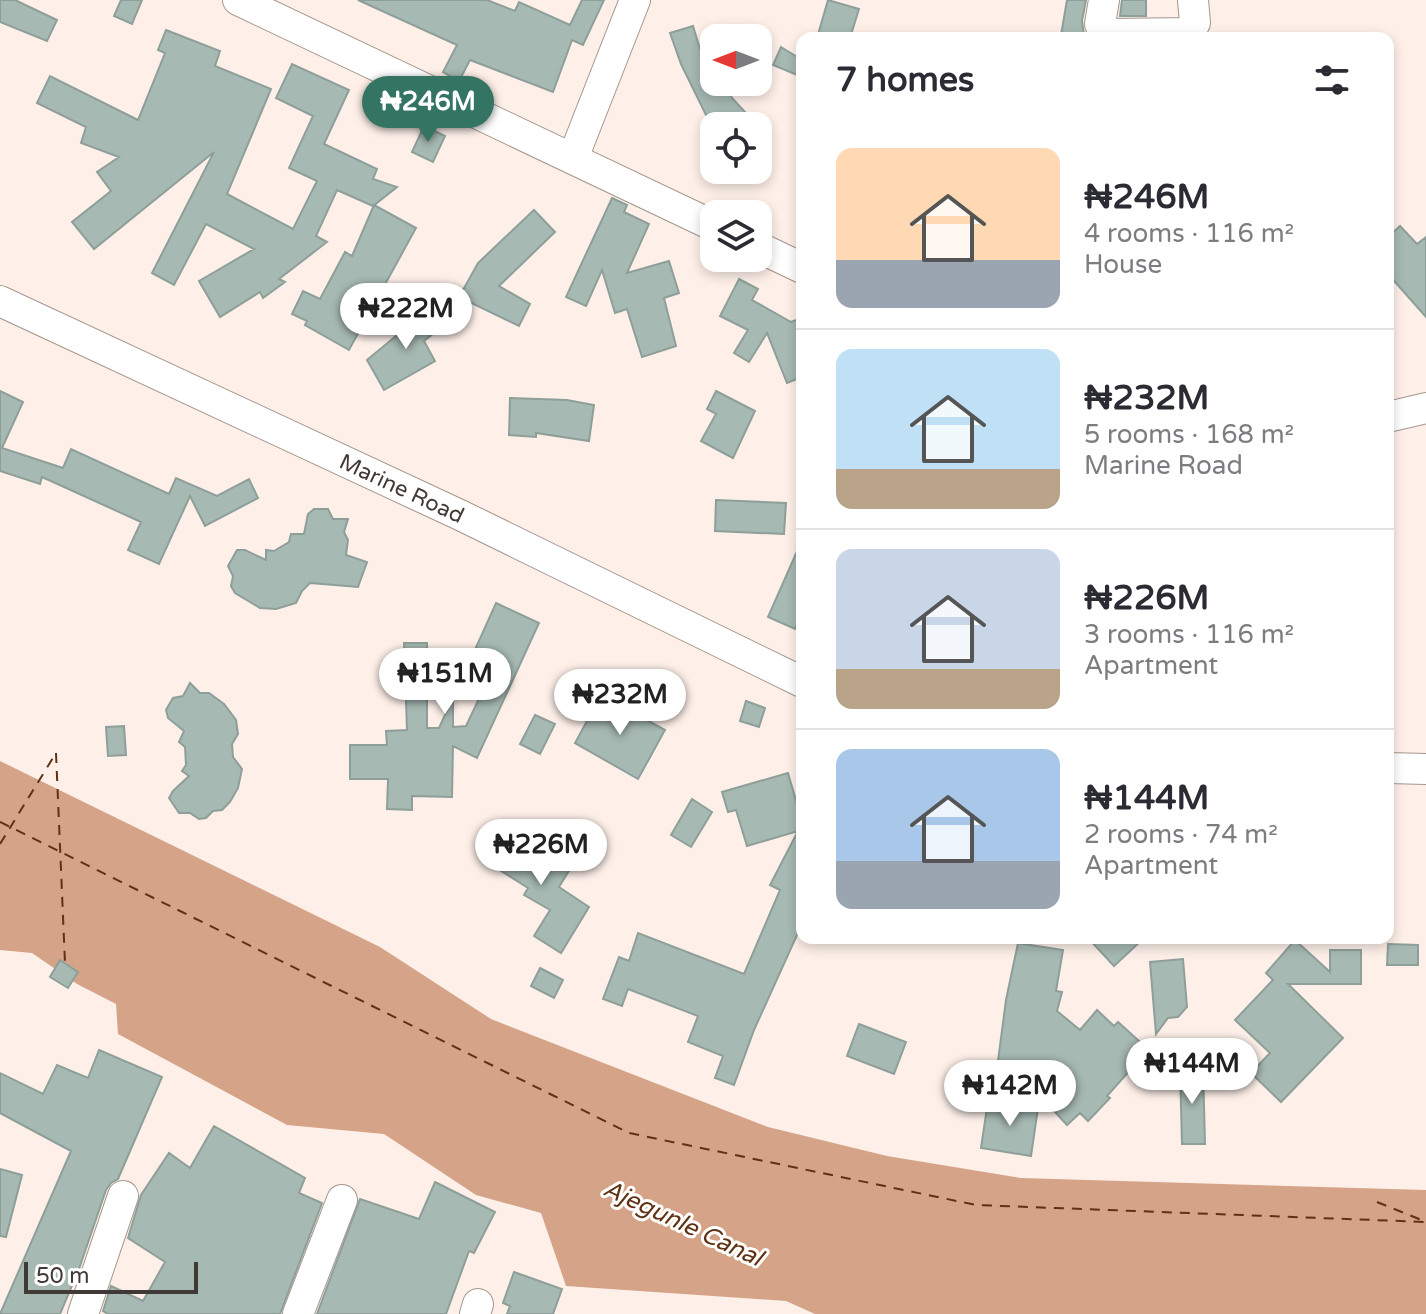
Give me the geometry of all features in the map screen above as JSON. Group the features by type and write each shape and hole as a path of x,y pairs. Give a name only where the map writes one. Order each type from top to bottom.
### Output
{"street":[{"path":"238,0 700,219"},
{"path":"573,158 635,0"},
{"path":"1104,0 1100,24 1104,32"},
{"path":"1189,32 1195,23 1193,0"},
{"path":"772,254 796,265"},
{"name":"Marine Road","path":"0,301 460,515 796,679"},
{"path":"1394,416 1426,408"},
{"path":"1394,768 1426,769"},
{"path":"83,1314 123,1196"},
{"path":"298,1314 342,1200"}],"water":[{"name":"Ajegunle Canal","path":"0,761 380,947 491,1019 768,1127 887,1156 1021,1178 1426,1190 1426,1314 815,1314 786,1301 566,1286 541,1213 476,1195 384,1134 287,1125 118,1034 116,1004 77,984 32,953 0,950"}],"building":[{"path":"0,0 15,0 57,20 47,41 0,22"},
{"path":"121,0 142,0 132,24 114,16"},
{"path":"358,0 487,0 515,11 519,2 570,25 582,0 604,0 583,45 572,40 553,92 470,60 459,81 443,72 457,45"},
{"path":"828,0 859,9 852,32 819,32"},
{"path":"1067,0 1086,0 1084,32 1062,32"},
{"path":"1122,0 1146,0 1146,16 1120,16"},
{"path":"693,26 700,49 700,96 731,96 745,112 705,112 670,33"},
{"path":"166,30 220,51 215,66 271,89 227,194 293,229 317,181 289,168 313,116 276,98 292,64 349,90 324,144 377,169 373,179 397,187 373,206 337,190 316,236 327,242 279,279 285,282 263,298 260,292 220,317 199,281 254,249 206,224 174,285 152,273 214,152 94,249 72,222 111,191 97,172 119,157 81,143 86,127 37,103 50,76 138,120 165,53 158,50"},
{"path":"781,47 796,56 796,75 773,65"},
{"path":"424,126 445,136 433,162 412,152"},
{"path":"612,198 627,205 624,212 649,224 627,273 669,261 679,293 664,298 676,346 642,357 627,309 615,313 602,270 586,306 566,297"},
{"path":"374,205 416,228 349,350 292,314 303,291 320,299 345,252 352,256"},
{"path":"534,210 555,232 499,286 530,304 519,326 459,297 478,263"},
{"path":"1400,226 1417,244 1426,237 1426,317 1394,281 1394,232"},
{"path":"739,279 758,289 752,300 791,322 796,320 796,379 787,383 767,333 749,362 734,353 748,330 720,316"},
{"path":"430,308 444,325 424,341 435,361 384,390 367,360"},
{"path":"0,391 23,402 2,448 63,468 71,449 169,494 176,478 217,496 249,479 258,498 205,526 190,496 159,564 128,550 141,522 42,477 40,484 0,471"},
{"path":"716,391 755,411 733,458 701,441 716,414 707,409"},
{"path":"510,398 567,400 594,405 589,441 536,433 536,437 509,435"},
{"path":"716,500 786,503 784,534 715,531"},
{"path":"314,509 328,509 333,519 348,519 344,532 348,540 346,555 367,562 358,587 310,583 296,603 276,609 260,608 235,593 228,566 237,550 245,550 266,560 266,550 274,551 289,542 291,534 304,534 308,514"},
{"path":"796,554 795,629 768,617"},
{"path":"496,603 539,623 477,758 453,746 452,797 412,796 412,810 387,809 388,779 350,779 350,745 387,745 386,731 407,730 404,643 427,643 427,728 439,728 453,697 453,727 466,726 486,684 464,674"},
{"path":"190,683 200,693 209,693 224,704 236,720 238,734 232,744 233,757 242,769 238,788 230,802 222,810 199,819 190,813 179,813 169,798 189,776 182,771 186,765 185,747 179,742 184,731 168,718 166,710 173,698 183,696"},
{"path":"601,695 665,730 638,779 575,743"},
{"path":"746,701 765,708 759,727 740,721"},
{"path":"535,715 555,724 540,754 520,744"},
{"path":"124,726 126,755 108,756 106,727"},
{"path":"788,773 796,800 796,832 747,846 736,810 728,812 722,792"},
{"path":"692,799 712,812 691,847 671,835"},
{"path":"516,830 570,869 559,887 589,907 561,953 534,936 550,910 524,895 528,888 484,860 495,843 504,848"},
{"path":"796,835 796,937 754,1030 734,1085 715,1078 723,1056 688,1042 698,1016 628,989 622,1006 603,999 619,957 629,961 638,933 744,974 780,890 770,885"},
{"path":"1018,944 1063,950 1056,991 1062,992 1057,1011 1080,1030 1097,1010 1114,1026 1118,1022 1150,1051 1088,1121 1080,1113 1067,1125 1030,1085 1047,1068 998,1061"},
{"path":"1094,944 1138,944 1114,966"},
{"path":"1291,944 1299,944 1330,972 1330,950 1361,950 1361,984 1288,984 1343,1038 1281,1102 1251,1073 1270,1053 1235,1020 1273,980 1266,973"},
{"path":"1388,944 1418,945 1418,965 1387,965"},
{"path":"1183,959 1187,1007 1178,1017 1168,1018 1156,1034 1150,962"},
{"path":"60,960 78,972 68,988 50,977"},
{"path":"540,968 563,980 554,998 531,986"},
{"path":"859,1024 906,1042 894,1074 847,1056"},
{"path":"99,1050 162,1077 118,1179 106,1190 60,1314 0,1314 71,1151 0,1113 0,1073 43,1094 57,1065 88,1078"},
{"path":"1180,1068 1203,1068 1205,1144 1182,1144"},
{"path":"988,1101 1038,1108 1031,1156 981,1148"},
{"path":"214,1126 305,1178 299,1193 322,1203 280,1314 108,1314 103,1311 111,1286 143,1301 165,1262 128,1238 141,1195 169,1153 190,1168"},
{"path":"0,1169 22,1175 6,1237 0,1236"},
{"path":"435,1182 495,1212 474,1253 469,1251 446,1314 317,1314 360,1199 419,1219"},
{"path":"514,1272 562,1289 553,1314 507,1314 510,1306 503,1303"}],"ferry route":[{"path":"56,753 65,963"},
{"path":"0,844 56,753"},
{"path":"0,822 629,1133 976,1205 1426,1222"},
{"path":"1377,1202 1424,1221"}]}
